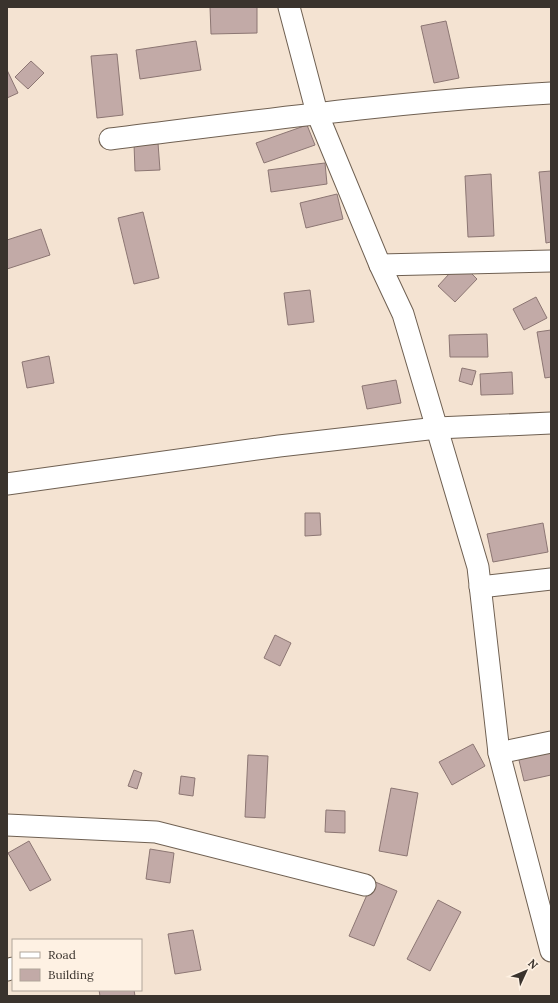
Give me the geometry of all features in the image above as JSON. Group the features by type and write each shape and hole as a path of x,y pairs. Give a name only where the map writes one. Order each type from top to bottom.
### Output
{"street":[{"path":"289,7 317,113 380,265 403,314 478,567 499,754 547,921 551,951"},
{"path":"110,139 317,113 475,97 551,93"},
{"path":"380,265 551,261"},
{"path":"7,484 279,446 437,428 551,424"},
{"path":"480,587 551,579"},
{"path":"499,754 551,742"},
{"path":"7,825 156,832 365,885"}],"building":[{"path":"210,7 257,7 257,33 211,34"},
{"path":"446,21 459,78 434,83 421,26"},
{"path":"196,41 201,70 140,79 136,50"},
{"path":"117,54 123,115 97,118 91,56"},
{"path":"31,61 44,73 28,89 15,77"},
{"path":"7,70 18,93 7,98"},
{"path":"307,125 315,145 264,163 256,143"},
{"path":"158,143 160,170 135,171 134,144"},
{"path":"325,163 327,184 271,192 268,170"},
{"path":"551,171 551,242 546,243 539,172"},
{"path":"491,174 494,236 468,237 465,176"},
{"path":"337,194 343,219 306,228 300,203"},
{"path":"143,212 159,278 134,284 118,218"},
{"path":"41,229 50,255 7,269 7,240"},
{"path":"460,262 477,279 455,302 438,286"},
{"path":"310,290 314,322 288,325 284,293"},
{"path":"536,297 547,318 524,330 513,309"},
{"path":"551,330 551,377 545,378 537,332"},
{"path":"487,334 488,357 450,357 449,335"},
{"path":"49,356 54,383 27,388 22,362"},
{"path":"462,368 476,371 472,385 459,381"},
{"path":"512,372 513,394 481,395 480,374"},
{"path":"396,380 401,403 367,409 362,386"},
{"path":"305,513 320,513 321,535 305,536"},
{"path":"543,523 548,552 493,562 487,534"},
{"path":"275,635 291,643 280,666 264,658"},
{"path":"473,744 485,766 452,785 439,762"},
{"path":"551,748 551,775 524,781 518,756"},
{"path":"248,755 268,756 265,818 245,817"},
{"path":"134,770 142,773 137,789 128,786"},
{"path":"181,776 195,778 193,796 179,794"},
{"path":"391,788 418,793 407,856 379,851"},
{"path":"326,810 345,811 345,833 325,832"},
{"path":"29,841 51,880 30,891 8,853"},
{"path":"150,849 174,853 170,883 146,879"},
{"path":"373,881 397,891 374,946 349,936"},
{"path":"438,900 461,912 430,971 407,959"},
{"path":"193,930 201,970 175,974 168,934"},
{"path":"99,991 134,991 135,996 100,996"}]}
